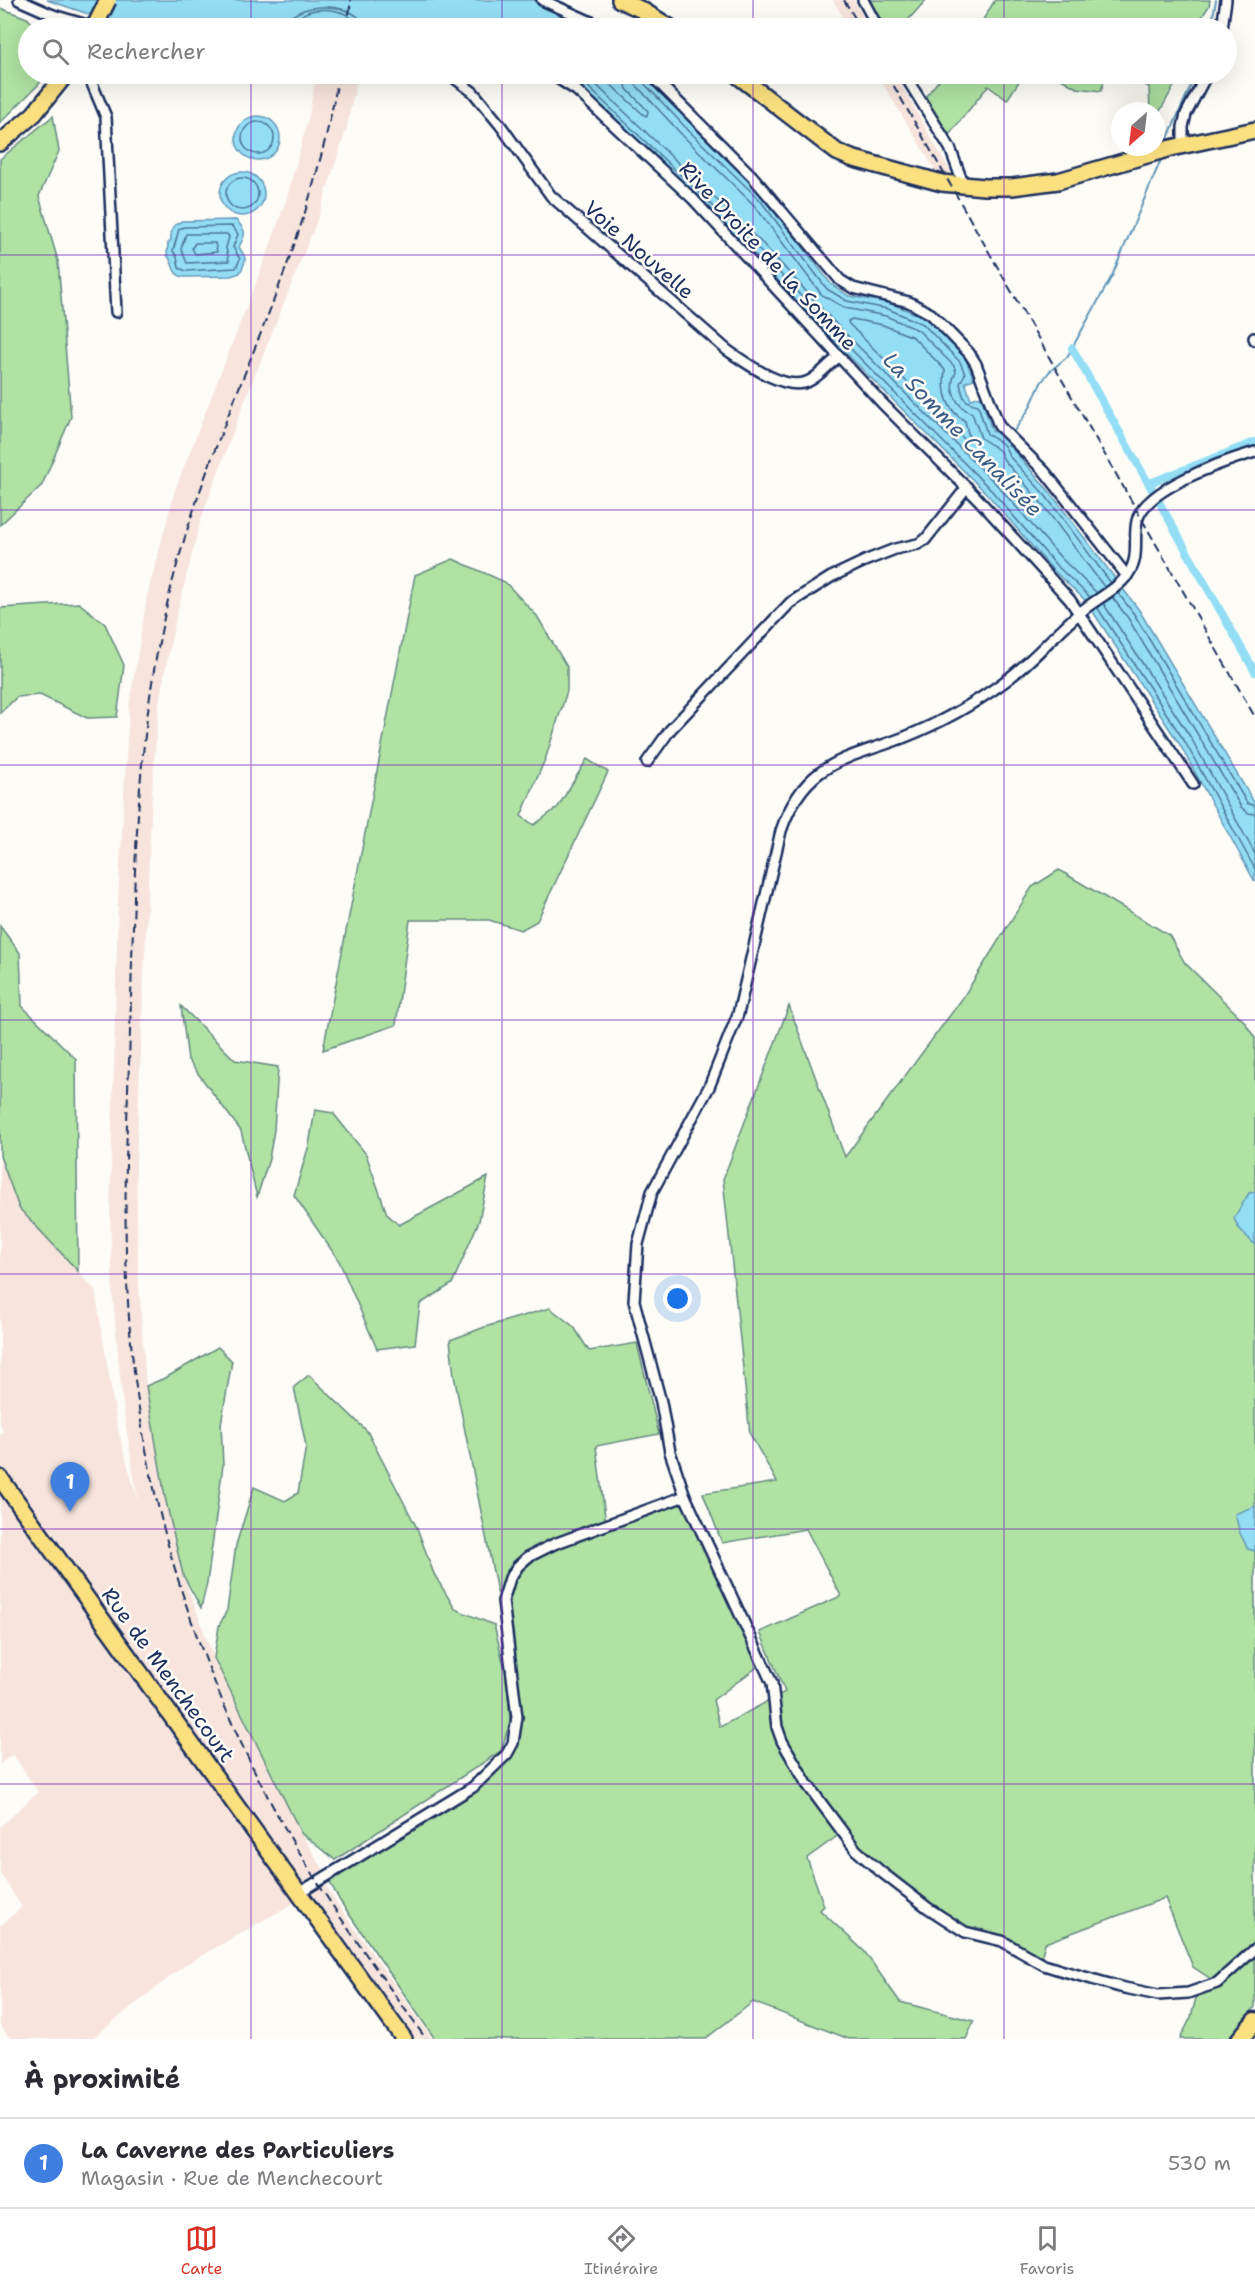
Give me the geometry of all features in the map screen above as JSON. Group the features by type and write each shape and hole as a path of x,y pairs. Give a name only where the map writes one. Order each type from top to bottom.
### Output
{"highway":[{"path":"1240,2039 1255,2021"}],"main road":[{"path":"100,18 108,0"},
{"path":"620,0 655,18"},
{"path":"0,143 34,114 58,84"},
{"path":"749,84 824,143 842,154 917,177 964,186 1012,187 1048,183 1177,146 1255,130"},
{"name":"Rue de Menchecourt","path":"0,1478 404,2039"}],"street":[{"path":"19,0 63,18"},
{"path":"542,0 582,18"},
{"path":"863,0 873,18"},
{"path":"1223,18 1226,0"},
{"path":"91,84 105,117 116,312"},
{"name":"Voie Nouvelle","path":"462,84 473,92 501,126 551,196 728,350 756,370 779,380 795,383 808,382 839,357"},
{"name":"Rive Droite de la Somme","path":"565,84 584,97 693,199 882,403 967,488 1081,611 1193,784"},
{"path":"660,84 752,176 840,280 854,288 909,302 931,314 969,353 976,364 999,426 1045,472 1125,578"},
{"path":"910,84 950,148 964,186"},
{"path":"1177,146 1186,114 1202,84"},
{"path":"1255,452 1183,480 1151,499 1138,518 1135,558 1125,578 1081,611 1016,672 988,693 940,722 852,754 826,768 814,777 793,803 785,819 732,1030 709,1087 652,1192 635,1262 634,1301 661,1402 670,1452 685,1496 764,1662 775,1693 777,1727 782,1741 823,1807 862,1855 928,1908 965,1932 1002,1941 1044,1965 1120,1987 1158,1995 1174,1995 1198,1990 1217,1983 1255,1948"},
{"path":"647,762 670,730 790,603 831,577 867,560 925,540 967,488"},
{"path":"300,1895 473,1787 507,1754 513,1743 517,1717 503,1601 510,1578 518,1566 528,1557 554,1544 685,1496"}],"shaded area":[{"path":"833,0 854,0 864,18 843,18"},
{"path":"314,84 356,84 347,127 318,218 242,408 201,519 175,621 159,703 152,790 136,1165 138,1269 146,1386 165,1497 183,1575 214,1658 301,1833 325,1872 306,1884 310,1893 326,1884 336,1902 433,2039 412,2039 310,1894 185,1965 91,2039 11,2039 0,2025 0,1926 22,1907 0,1873 0,1827 38,1792 13,1754 0,1764 0,1434 3,1432 0,1423 0,1156 19,1208 95,1290 118,1430 138,1502 123,1407 113,1300 110,1211 118,902 129,707 147,596 175,490 269,249 287,197 309,116"},
{"path":"883,84 901,84 954,178 938,175"}],"green space":[{"path":"869,0 926,0 910,18 879,18"},
{"path":"995,0 1210,0 1201,18 984,18"},
{"path":"0,8 27,18 18,18 18,84 39,84 0,123"},
{"path":"936,84 1017,84 1007,100 988,86 945,140 921,102"},
{"path":"1070,84 1103,84 1101,91 1077,88"},
{"path":"1143,84 1175,84 1165,102 1150,102 1149,87"},
{"path":"53,116 59,151 39,196 58,261 71,417 42,485 0,525 0,159"},
{"path":"453,559 505,582 537,616 567,667 567,691 546,757 521,816 534,825 558,807 587,759 608,772 537,921 521,930 489,920 410,920 396,1025 323,1050 415,575"},
{"path":"79,603 105,624 124,665 117,717 87,718 40,695 17,697 0,713 0,608"},
{"path":"1059,870 1169,935 1185,963 1244,1021 1255,1038 1255,2007 1228,2039 1180,2039 1191,2017 1198,1990 1217,1983 1193,1967 1165,1898 1045,1943 1040,1962 1012,1945 973,1935 880,1871 843,1832 807,1858 824,1906 820,1910 864,1951 900,2002 974,2021 966,2039 849,2039 753,2002 705,2039 435,2039 340,1901 327,1877 459,1796 507,1754 517,1717 503,1601 497,1592 454,1376 450,1340 550,1308 574,1327 589,1351 637,1343 659,1434 596,1446 606,1524 685,1496 764,1662 713,1700 720,1727 785,1692 760,1632 841,1596 806,1529 722,1543 703,1493 777,1482 750,1434 723,1179 789,1006 845,1157 962,999 1032,887"},
{"path":"0,926 20,953 22,1006 76,1059 78,1271 19,1208 0,1156"},
{"path":"181,1006 235,1060 278,1067 274,1130 269,1159 257,1197 241,1131 188,1060"},
{"path":"315,1110 333,1113 366,1154 387,1214 399,1225 488,1177 479,1221 452,1284 420,1304 415,1344 377,1349 339,1261 294,1195 309,1145"},
{"path":"218,1347 232,1361 221,1424 223,1465 207,1583 201,1608 183,1575 165,1497 146,1386 167,1377"},
{"path":"309,1375 367,1431 417,1528 434,1574 455,1609 494,1625 507,1677 510,1722 501,1751 335,1860 301,1833 214,1658 219,1626 227,1610 236,1545 254,1487 285,1501 298,1493 306,1446 294,1387"}],"water":[{"path":"47,0 534,0 571,18 100,18"},
{"name":"La Somme Canalisée","path":"576,84 653,84 764,196 831,284 849,296 890,303 926,318 965,358 974,379 965,382 971,399 981,396 992,431 1003,435 1015,447 1014,451 1049,491 1139,610 1255,804 1255,882 1180,745 1086,601 1052,569 987,494 825,332 753,253"},
{"path":"258,116 274,122 280,138 274,154 258,160 242,154 236,138 242,122"},
{"path":"242,172 258,178 264,194 258,210 242,216 226,210 220,194 226,178"},
{"path":"236,220 244,233 239,247 245,259 240,273 231,276 185,277 177,274 167,255 168,243 176,224 182,221"},
{"path":"1255,1192 1255,1245 1238,1227 1234,1218 1249,1193"},
{"path":"1255,1506 1255,1551 1248,1549 1240,1533 1235,1514"}],"waterway":[{"path":"1213,18 1216,0"},
{"path":"1166,142 1192,84"},
{"path":"1012,434 1029,409 1041,383 1049,372 1067,357 1112,276 1162,157"},
{"path":"1072,348 1255,672"},
{"path":"1150,483 1255,442"}],"railway":[{"path":"348,18 351,0"},
{"path":"844,0 855,18"},
{"path":"337,84 325,142 299,232 213,454 186,535 174,576 152,681 140,786 134,891 126,1164 127,1289 137,1395 162,1522 180,1585 225,1707 252,1766 298,1851 333,1906 426,2039"},
{"path":"893,84 1255,717"}],"place":[{"name":"La Caverne des Particuliers","path":"70,1512"}]}
